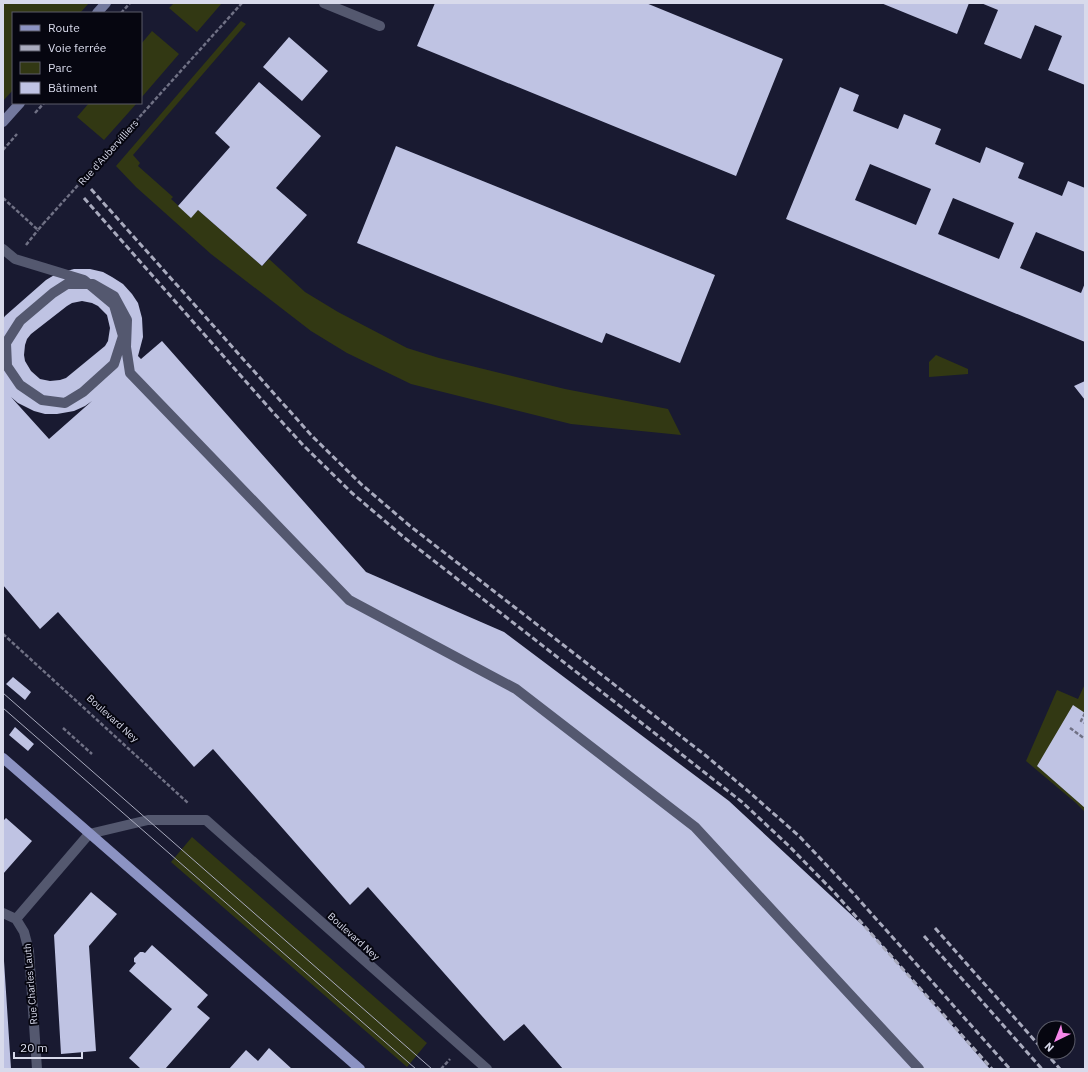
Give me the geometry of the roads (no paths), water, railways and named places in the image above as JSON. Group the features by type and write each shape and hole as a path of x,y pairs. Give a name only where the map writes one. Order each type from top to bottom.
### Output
{"main road":[{"path":"98,12 106,3"},
{"path":"3,122 19,104"},
{"path":"3,758 360,1069"}],"street":[{"path":"324,3 380,26"},
{"path":"3,249 15,259 84,280 90,285 114,305 123,336 114,364 83,392 65,403 42,400 20,385 7,366 6,343 20,321 52,293 67,284 74,284 80,284 86,284 92,284 114,296 127,320 126,348 130,373 349,600 516,689 696,827 918,1069"},
{"name":"Boulevard Ney","path":"90,834 148,820 206,820 487,1069"},
{"path":"3,913 16,919 90,834"},
{"name":"Rue Charles Lauth","path":"16,919 24,932 29,951 37,1069"}],"tram line":[{"path":"3,693 432,1069"},
{"path":"3,708 416,1069"}],"railway":[{"path":"91,189 312,436 361,484 410,526 705,755 799,836 853,893 1010,1069"},
{"path":"84,198 271,410 303,445 352,493 406,539 742,802 789,846 834,892 992,1069"},
{"path":"935,928 1036,1042"},
{"path":"924,936 1042,1069"},
{"path":"1052,1060 1060,1069"}]}
